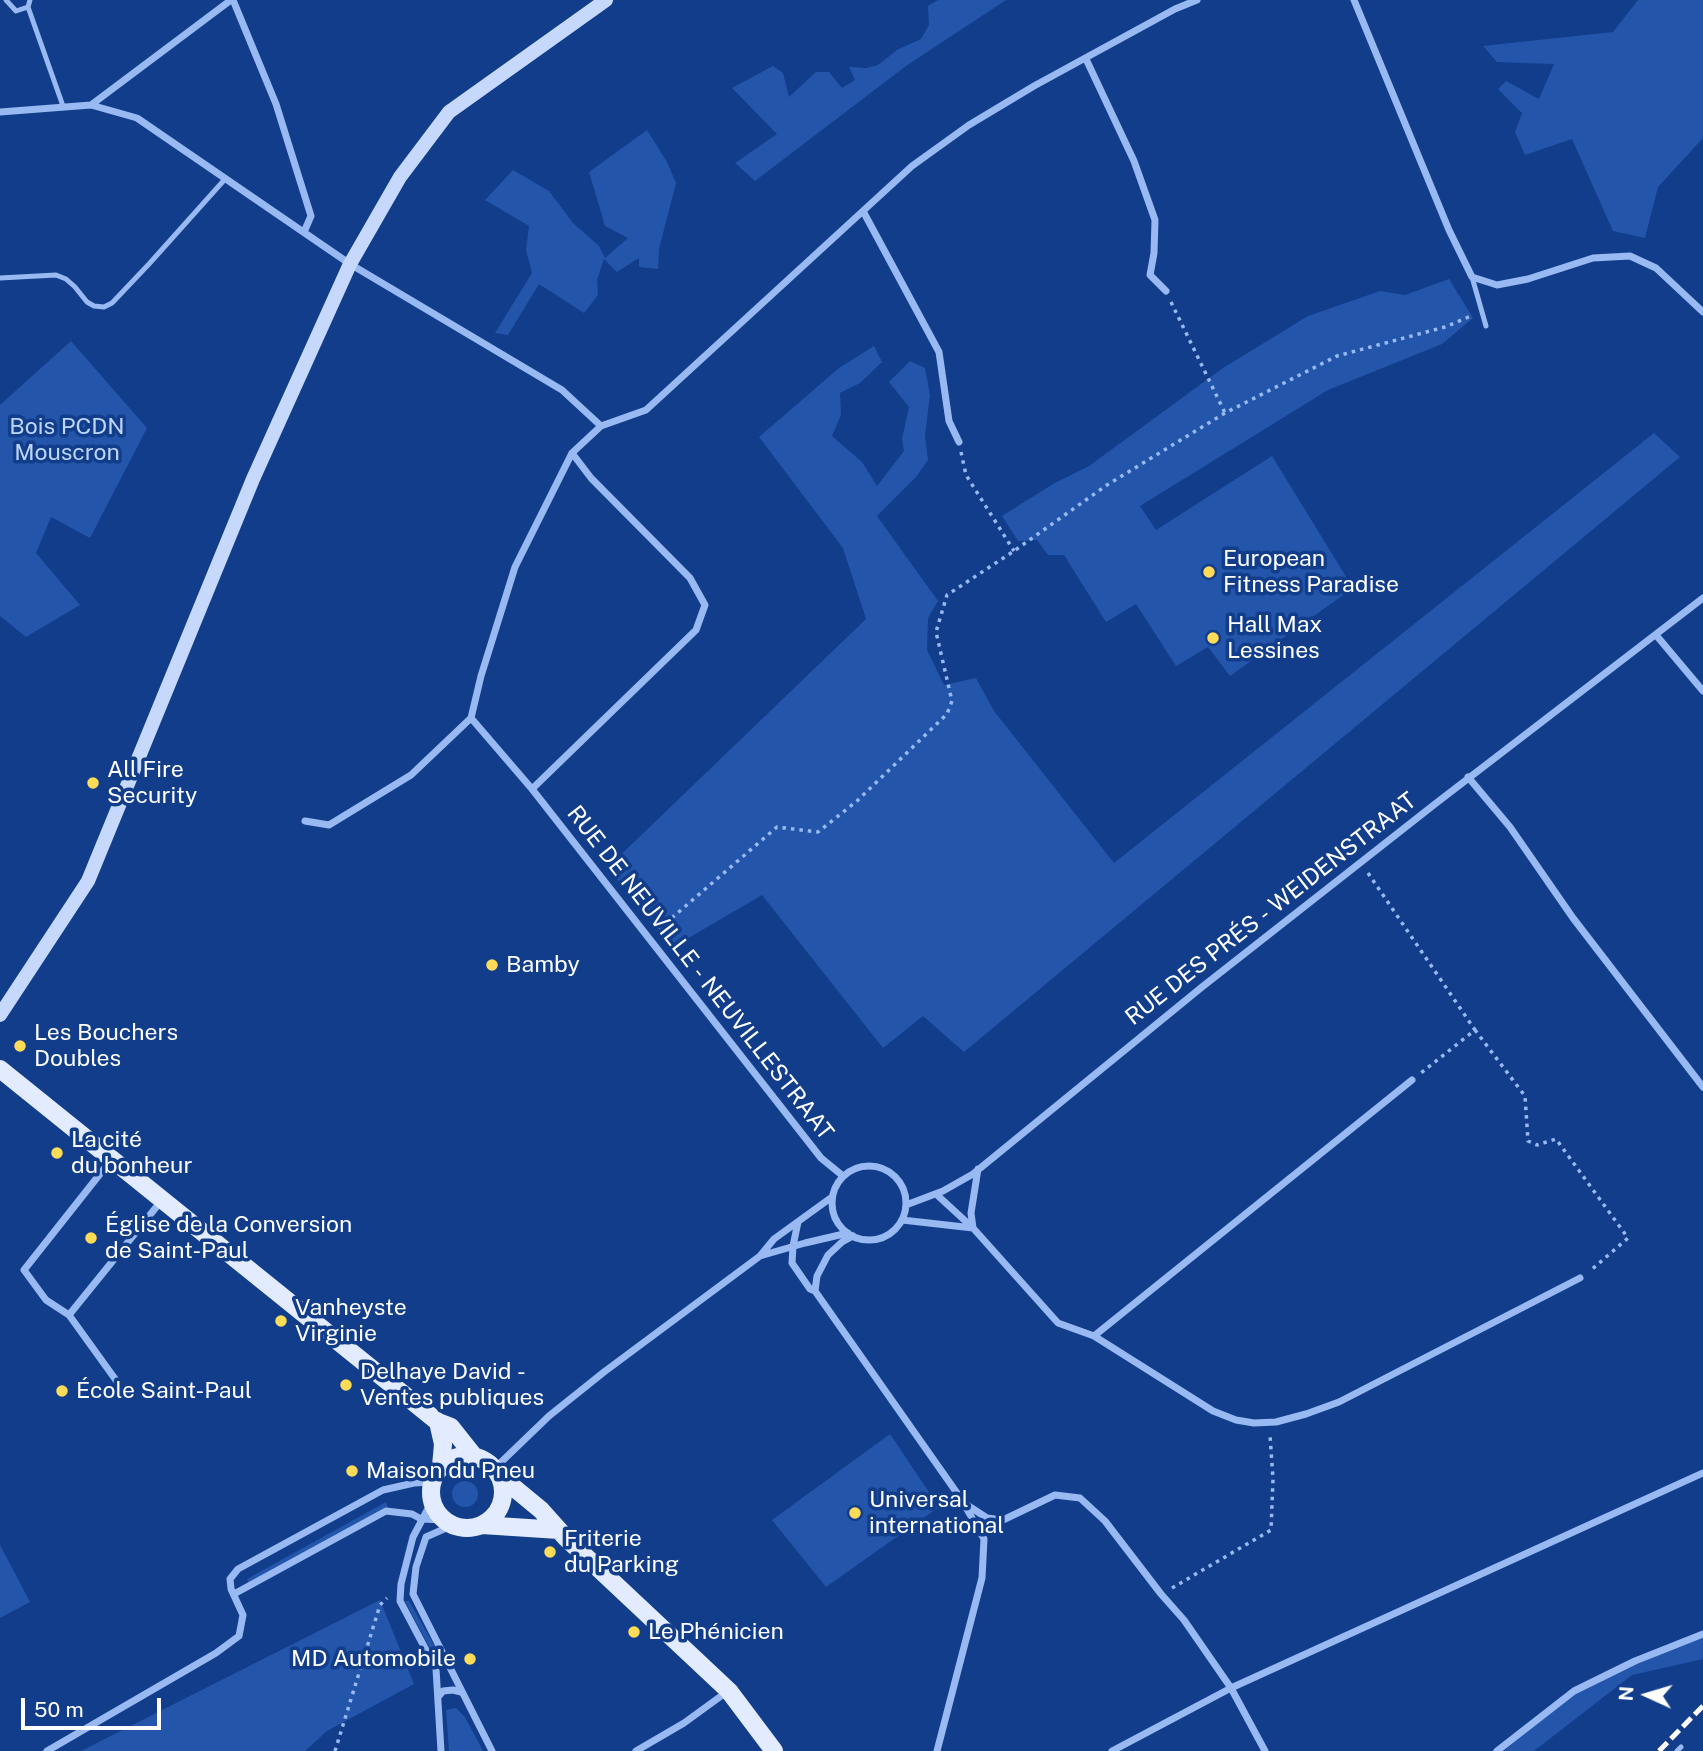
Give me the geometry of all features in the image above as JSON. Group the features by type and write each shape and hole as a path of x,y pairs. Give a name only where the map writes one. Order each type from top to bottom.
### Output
{"main road":[{"path":"0,1069 438,1422 451,1427 474,1456"},
{"path":"438,1422 443,1444 441,1466 432,1482 432,1501 448,1523 468,1528 482,1525 559,1530"},
{"path":"441,1466 460,1455 486,1460 729,1691 774,1751"},
{"path":"482,1525 494,1517 501,1505 503,1491 498,1473"}],"street":[{"path":"91,105 232,0 276,104 311,216 304,232"},
{"path":"0,1015 88,881 253,479 350,264 400,177 449,112 606,0"},
{"path":"304,821 329,825 411,775 471,718 481,676 515,567 572,453 601,426 646,410 912,166 969,125 1034,86 1175,9 1197,0"},
{"path":"1354,0 1449,230 1472,277 1497,285 1528,279 1593,258 1630,256 1656,268 1703,312"},
{"path":"1086,59 1134,161 1155,220 1150,275 1166,291"},
{"path":"0,111 91,105 137,118 350,264 562,390 601,426"},
{"path":"863,211 939,352 949,421 959,442"},
{"path":"532,789 696,631 705,606 690,578 592,478 572,453"},
{"name":"RUE DES PRÉS - WEIDENSTRAAT","path":"906,1205 936,1194 978,1170 1202,987 1468,777 1703,598"},
{"path":"1656,635 1703,691"},
{"name":"RUE DE NEUVILLE - NEUVILLESTRAAT","path":"471,718 532,789 821,1158 843,1176"},
{"path":"1468,777 1510,827 1573,918 1703,1087"},
{"path":"1094,1336 1412,1080"},
{"path":"111,1159 24,1270 46,1300 69,1315 118,1383"},
{"path":"498,1473 549,1416 760,1256 774,1239 832,1197 843,1176 862,1166 874,1165 884,1168 901,1183 906,1205 902,1220 897,1228 881,1238 872,1240 851,1235 793,1246 760,1256"},
{"path":"973,1228 971,1213 978,1170"},
{"path":"936,1194 973,1228 1058,1323 1094,1336 1213,1411 1236,1420 1254,1423 1306,1414 1339,1402 1580,1279"},
{"path":"832,1197 837,1221 851,1235"},
{"path":"69,1315 163,1200"},
{"path":"902,1220 973,1228"},
{"path":"799,1221 792,1263 810,1289 815,1291 964,1503 984,1539 982,1578 937,1751"},
{"path":"815,1291 817,1276 828,1255 851,1235"},
{"path":"1112,1751 1231,1688 1703,1473"},
{"path":"47,1751 216,1653 239,1636 243,1615 231,1589 230,1579 238,1569 383,1490 432,1482"},
{"path":"964,1503 988,1518 1003,1520 1055,1495 1080,1499 1105,1521 1184,1620 1231,1688 1265,1751"},
{"path":"432,1501 413,1537 401,1584 400,1601 436,1669 441,1751"},
{"path":"234,1594 386,1511 448,1523"},
{"path":"448,1523 426,1536 416,1567 413,1594 492,1751"},
{"path":"1497,1751 1574,1691 1635,1661 1703,1634"},
{"path":"438,1697 443,1691 461,1692"},
{"path":"636,1751 684,1723 729,1691"}],"lane":[{"path":"6,0 16,11 28,7"},
{"path":"30,0 28,7 63,106"},
{"path":"0,278 56,275 66,279 87,302 104,307 112,303 158,255 226,178"},
{"path":"1472,277 1486,326"}],"path":[{"path":"1166,291 1225,413"},
{"path":"649,938 777,827 818,832 858,801 947,714 952,701 936,632 947,595 1107,485 1225,413 1337,356 1445,327 1483,311"},
{"path":"959,442 966,475 1014,551"},
{"path":"1361,862 1475,1030 1525,1096 1528,1142 1538,1145 1556,1139 1628,1238 1580,1279"},
{"path":"1412,1080 1475,1030"},
{"path":"1161,1594 1271,1530 1273,1479 1270,1422"},
{"path":"335,1751 380,1605 389,1596 401,1595"}],"green space":[{"path":"938,0 1006,0 906,66 755,181 735,163 777,134 732,88 773,66 783,73 789,97 816,72 829,72 842,88 855,80 849,67 866,68 878,65 897,50 921,39 929,25 928,6"},
{"path":"1638,0 1703,0 1703,138 1658,187 1645,238 1613,231 1572,139 1525,155 1515,132 1522,113 1498,89 1506,81 1539,99 1554,64 1497,62 1483,46 1613,32"},
{"path":"647,130 667,162 676,183 659,249 658,269 639,267 639,258 617,272 604,259 597,280 598,295 584,313 539,284 508,335 495,333 532,273 526,250 529,226 485,200 513,170 549,191 573,223 599,246 605,258 628,238 605,226 589,172"},
{"path":"1449,279 1473,318 1442,344 1328,390 1140,506 1156,530 1272,456 1353,588 1230,676 1208,647 1176,666 1136,604 1106,622 1064,555 1048,555 1037,540 1018,541 1002,516 1053,484 1089,466 1223,368 1308,316 1380,291 1405,295"},
{"name":"Bois PCDN Mouscron","path":"71,341 147,428 90,538 51,517 36,553 80,605 26,637 0,616 0,405"},
{"path":"874,346 882,362 860,383 840,393 841,415 832,436 862,462 877,486 904,451 902,439 909,407 889,382 910,361 925,368 930,395 925,435 928,460 916,477 877,516 938,601 928,618 927,650 944,685 976,678 994,711 1114,863 1654,433 1680,457 964,1052 923,1016 883,1048 762,895 675,946 607,868 866,619 843,548 759,437 839,368"},
{"name":"Universal international","path":"890,1434 939,1507 826,1587 772,1520"},
{"path":"465,1481 474,1485 478,1494 474,1503 465,1507 456,1503 452,1494 456,1485"},
{"path":"386,1502 388,1507 249,1583 247,1579"},
{"path":"0,1545 30,1602 0,1618"},
{"path":"380,1600 414,1684 327,1731 305,1751 81,1751"},
{"path":"405,1601 409,1601 443,1661 438,1664"},
{"path":"1703,1636 1703,1659 1632,1675 1534,1751 1504,1751 1574,1691"},
{"path":"456,1708 465,1717 483,1751 449,1751 446,1710"}],"railway":[{"path":"1659,1751 1703,1706"}],"place":[{"name":"European Fitness Paradise","path":"1209,572"},
{"name":"Hall Max Lessines","path":"1213,638"},
{"name":"All Fire Security","path":"93,783"},
{"name":"Bamby","path":"492,965"},
{"name":"Les Bouchers Doubles","path":"20,1046"},
{"name":"La cité du bonheur","path":"57,1153"},
{"name":"Église de la Conversion de Saint-Paul","path":"91,1238"},
{"name":"Vanheyste Virginie","path":"281,1321"},
{"name":"Delhaye David - Ventes publiques","path":"346,1385"},
{"name":"École Saint-Paul","path":"62,1391"},
{"name":"Maison du Pneu","path":"352,1471"},
{"name":"Universal international","path":"855,1513"},
{"name":"Friterie du Parking","path":"550,1552"},
{"name":"Le Phénicien","path":"634,1632"},
{"name":"MD Automobile","path":"470,1659"}]}
